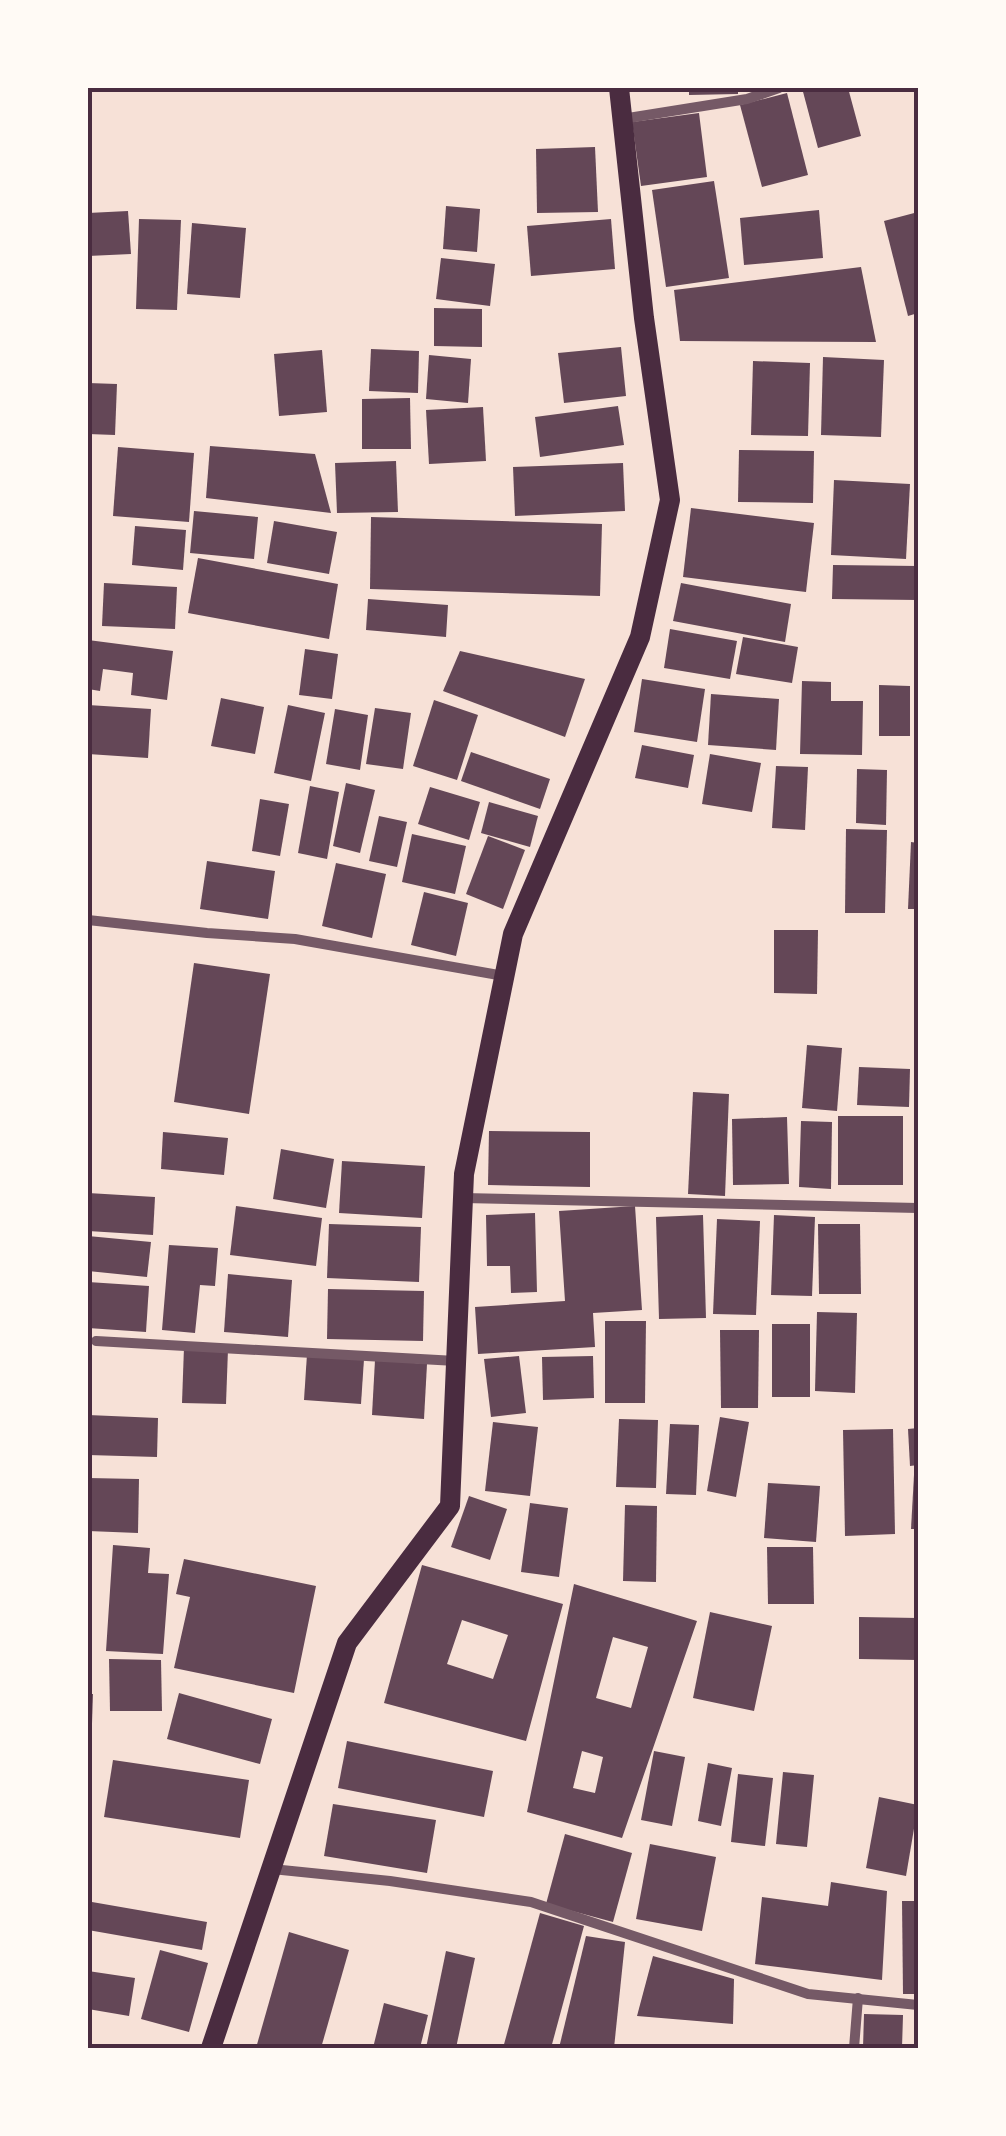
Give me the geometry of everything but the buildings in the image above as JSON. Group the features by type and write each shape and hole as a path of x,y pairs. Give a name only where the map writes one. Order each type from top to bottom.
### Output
{"main road":[{"path":"212,2048 347,1643 450,1506 464,1174 513,934 640,637 670,500 644,318 619,88"}],"street":[{"path":"622,119 747,99 780,88"},
{"path":"88,920 295,939 504,976"},
{"path":"463,1198 918,1208"},
{"path":"96,1340 456,1361"},
{"path":"272,1869 390,1881 531,1902 808,1994 918,2005"},
{"path":"854,2048 858,1998"}]}
